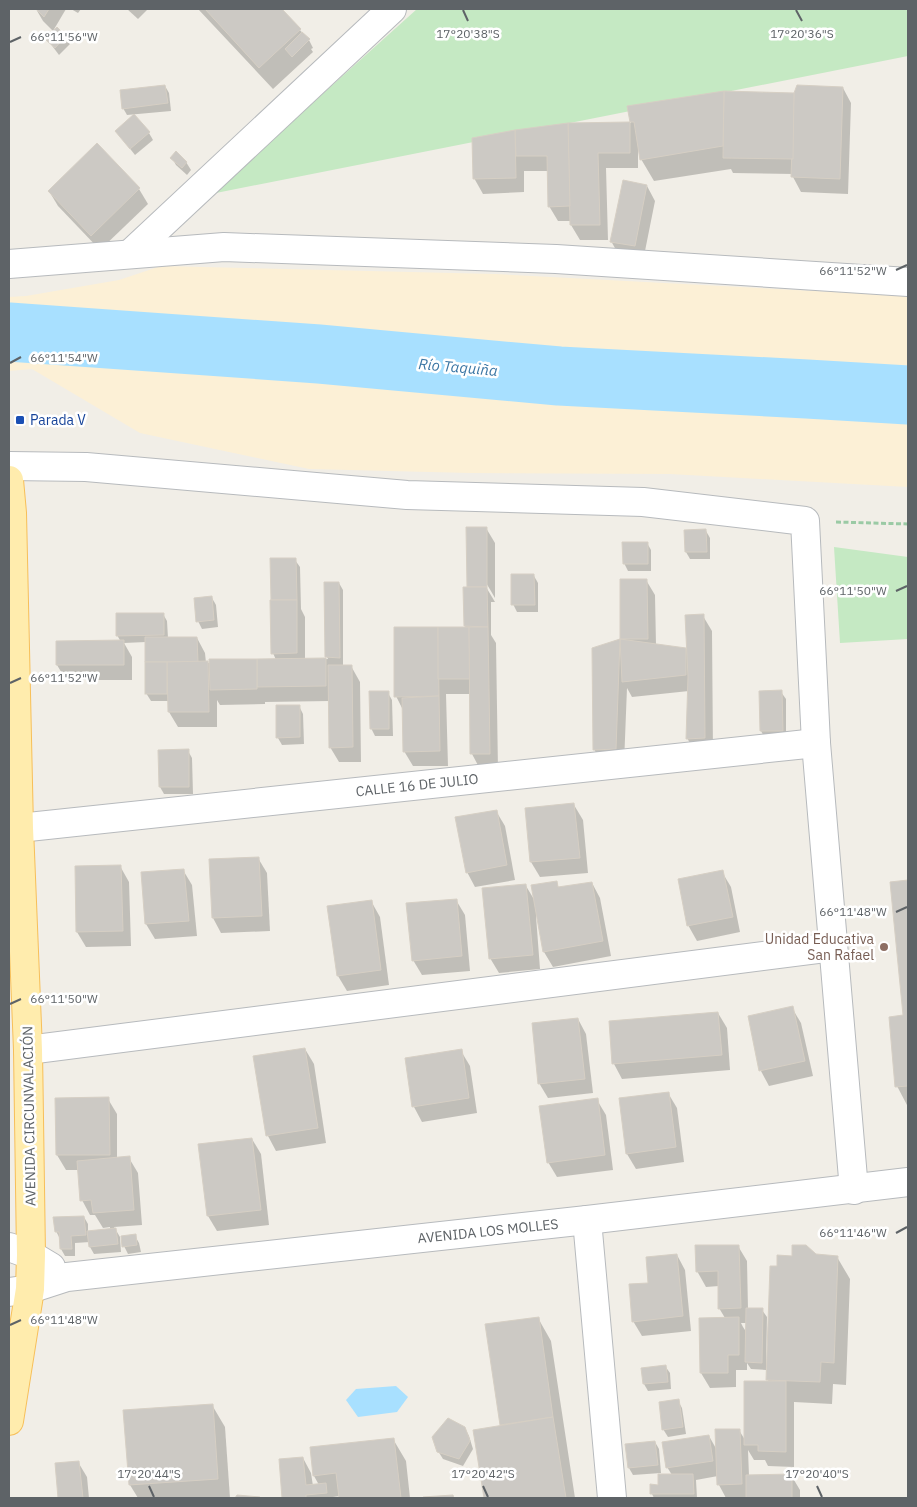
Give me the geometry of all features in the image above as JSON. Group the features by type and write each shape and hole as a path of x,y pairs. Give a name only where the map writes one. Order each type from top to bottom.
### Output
{"main road":[{"name":"AVENIDA CIRCUNVALACIÓN","path":"9,480 12,513 18,828 28,1050 19,1291 9,1421"}],"street":[{"path":"130,254 392,9"},
{"path":"9,264 224,247 556,259 908,282"},
{"path":"9,466 86,467 407,495 643,502 804,521 816,743 854,1190"},
{"name":"CALLE 16 DE JULIO","path":"18,828 816,743"},
{"path":"28,1050 833,947"},
{"name":"AVENIDA LOS MOLLES","path":"19,1291 67,1277 854,1190 908,1182"},
{"path":"587,1220 612,1498"},
{"path":"20,1251 67,1277"}],"path":[{"path":"804,521 908,524"}],"green space":[{"path":"417,9 908,9 908,56 211,194"},
{"path":"834,547 908,557 908,639 840,643"}],"sand":[{"path":"161,266 495,274 908,296 908,487 670,474 470,473 309,469 140,433 32,369 9,371 9,297 26,296 119,280"}],"water":[{"path":"396,1386 408,1397 397,1412 358,1417 346,1400 356,1389"}],"building":[{"path":"36,9 49,9 44,17"},
{"path":"205,9 282,9 301,29 259,68"},
{"path":"57,27 66,36 55,48 45,39"},
{"path":"302,32 310,39 292,57 285,49"},
{"path":"165,85 168,103 122,109 120,90"},
{"path":"797,85 843,87 840,179 791,177 794,93"},
{"path":"724,91 794,93 793,159 723,158"},
{"path":"724,91 723,146 640,160 634,122 630,122 627,106"},
{"path":"134,114 150,132 130,149 115,131"},
{"path":"630,122 630,153 598,153 600,225 570,225 568,123"},
{"path":"568,123 570,206 548,207 547,156 516,156 515,130"},
{"path":"515,130 516,178 473,179 472,138"},
{"path":"97,143 140,188 91,236 48,191"},
{"path":"176,151 187,162 182,168 170,158"},
{"path":"623,180 647,185 635,246 610,242"},
{"path":"466,527 487,527 487,587 467,587"},
{"path":"706,529 707,552 685,552 684,530"},
{"path":"622,542 648,542 648,564 623,564"},
{"path":"270,558 296,558 297,600 271,600"},
{"path":"511,574 534,574 535,605 511,605"},
{"path":"620,579 647,579 648,639 620,639"},
{"path":"324,582 339,582 340,658 325,657"},
{"path":"463,587 487,587 488,627 464,626"},
{"path":"212,596 214,620 196,622 194,598"},
{"path":"270,600 297,600 297,653 271,654"},
{"path":"116,613 164,613 164,635 116,636"},
{"path":"704,614 705,738 686,739 688,677 685,615"},
{"path":"394,627 438,627 439,696 394,697"},
{"path":"438,627 469,627 470,679 438,679"},
{"path":"469,627 488,627 490,754 470,754"},
{"path":"145,637 197,637 198,662 145,662"},
{"path":"620,639 686,648 686,675 622,682"},
{"path":"620,639 616,749 593,750 592,648"},
{"path":"124,640 124,665 56,665 56,641"},
{"path":"326,658 326,686 257,687 257,659"},
{"path":"209,659 257,659 257,689 210,690"},
{"path":"208,661 209,712 168,712 167,662"},
{"path":"145,662 167,662 167,694 145,694"},
{"path":"328,665 352,665 353,747 329,748"},
{"path":"782,690 783,731 760,731 759,691"},
{"path":"369,691 389,691 389,729 370,729"},
{"path":"439,696 440,751 403,752 402,698"},
{"path":"276,705 300,705 300,737 276,738"},
{"path":"189,749 189,787 159,787 158,750"},
{"path":"574,803 580,858 530,862 525,808"},
{"path":"497,810 507,865 466,873 455,817"},
{"path":"259,857 262,916 212,918 209,859"},
{"path":"121,865 123,931 76,932 75,866"},
{"path":"184,869 189,921 145,924 141,872"},
{"path":"723,870 733,917 687,926 678,879"},
{"path":"908,880 908,1086 895,1087 889,1017 903,1015 890,882"},
{"path":"557,881 558,887 592,882 603,941 543,952 531,885"},
{"path":"526,884 533,955 489,959 482,888"},
{"path":"457,899 462,956 412,961 406,903"},
{"path":"372,900 381,970 337,976 327,906"},
{"path":"793,1006 805,1061 759,1071 748,1016"},
{"path":"718,1012 722,1055 612,1064 609,1021"},
{"path":"578,1018 585,1079 538,1084 532,1023"},
{"path":"305,1048 318,1128 266,1136 253,1056"},
{"path":"462,1049 469,1098 412,1107 405,1058"},
{"path":"669,1092 676,1147 626,1154 619,1098"},
{"path":"109,1097 110,1155 56,1155 55,1098"},
{"path":"598,1098 605,1155 547,1163 539,1106"},
{"path":"252,1138 261,1210 207,1216 198,1144"},
{"path":"130,1156 134,1210 93,1213 91,1200 80,1201 77,1161"},
{"path":"84,1216 86,1235 71,1236 72,1249 60,1249 59,1232 55,1232 53,1217"},
{"path":"116,1228 118,1244 89,1247 87,1231"},
{"path":"136,1234 137,1245 122,1247 121,1236"},
{"path":"695,1245 739,1245 741,1308 718,1309 718,1271 696,1272"},
{"path":"792,1245 806,1245 816,1254 838,1256 834,1363 821,1362 820,1382 766,1380 770,1266 777,1266 777,1255 792,1256"},
{"path":"677,1254 683,1316 632,1322 629,1284 648,1283 646,1257"},
{"path":"746,1308 763,1308 762,1363 745,1362"},
{"path":"539,1317 553,1417 500,1425 485,1324"},
{"path":"739,1317 739,1355 728,1355 728,1373 700,1373 699,1318"},
{"path":"666,1365 668,1382 643,1384 641,1368"},
{"path":"744,1381 786,1381 786,1452 758,1451 758,1445 744,1445"},
{"path":"679,1399 683,1427 662,1430 659,1402"},
{"path":"213,1404 218,1479 129,1485 123,1410"},
{"path":"553,1417 566,1498 484,1498 473,1430"},
{"path":"448,1418 465,1427 470,1441 459,1459 437,1452 432,1437"},
{"path":"715,1429 740,1429 742,1484 717,1485"},
{"path":"709,1435 713,1461 666,1468 662,1442"},
{"path":"394,1438 401,1498 339,1498 336,1473 313,1476 310,1447"},
{"path":"655,1441 658,1465 628,1468 625,1444"},
{"path":"303,1457 306,1485 326,1483 327,1493 306,1495 306,1498 282,1498 279,1459"},
{"path":"79,1461 83,1498 58,1498 55,1463"},
{"path":"658,1474 693,1474 694,1494 650,1494 650,1484 658,1485"},
{"path":"792,1474 792,1498 746,1498 746,1475"},
{"path":"237,1495 260,1497 261,1498 235,1498"},
{"path":"453,1495 454,1498 423,1498 423,1497"}],"waterway":[{"name":"Río Taquiña","path":"9,332 319,354 559,376 908,395"}],"place":[{"name":"Parada V","path":"20,420"},
{"name":"Unidad Educativa San Rafael","path":"884,947"}]}
